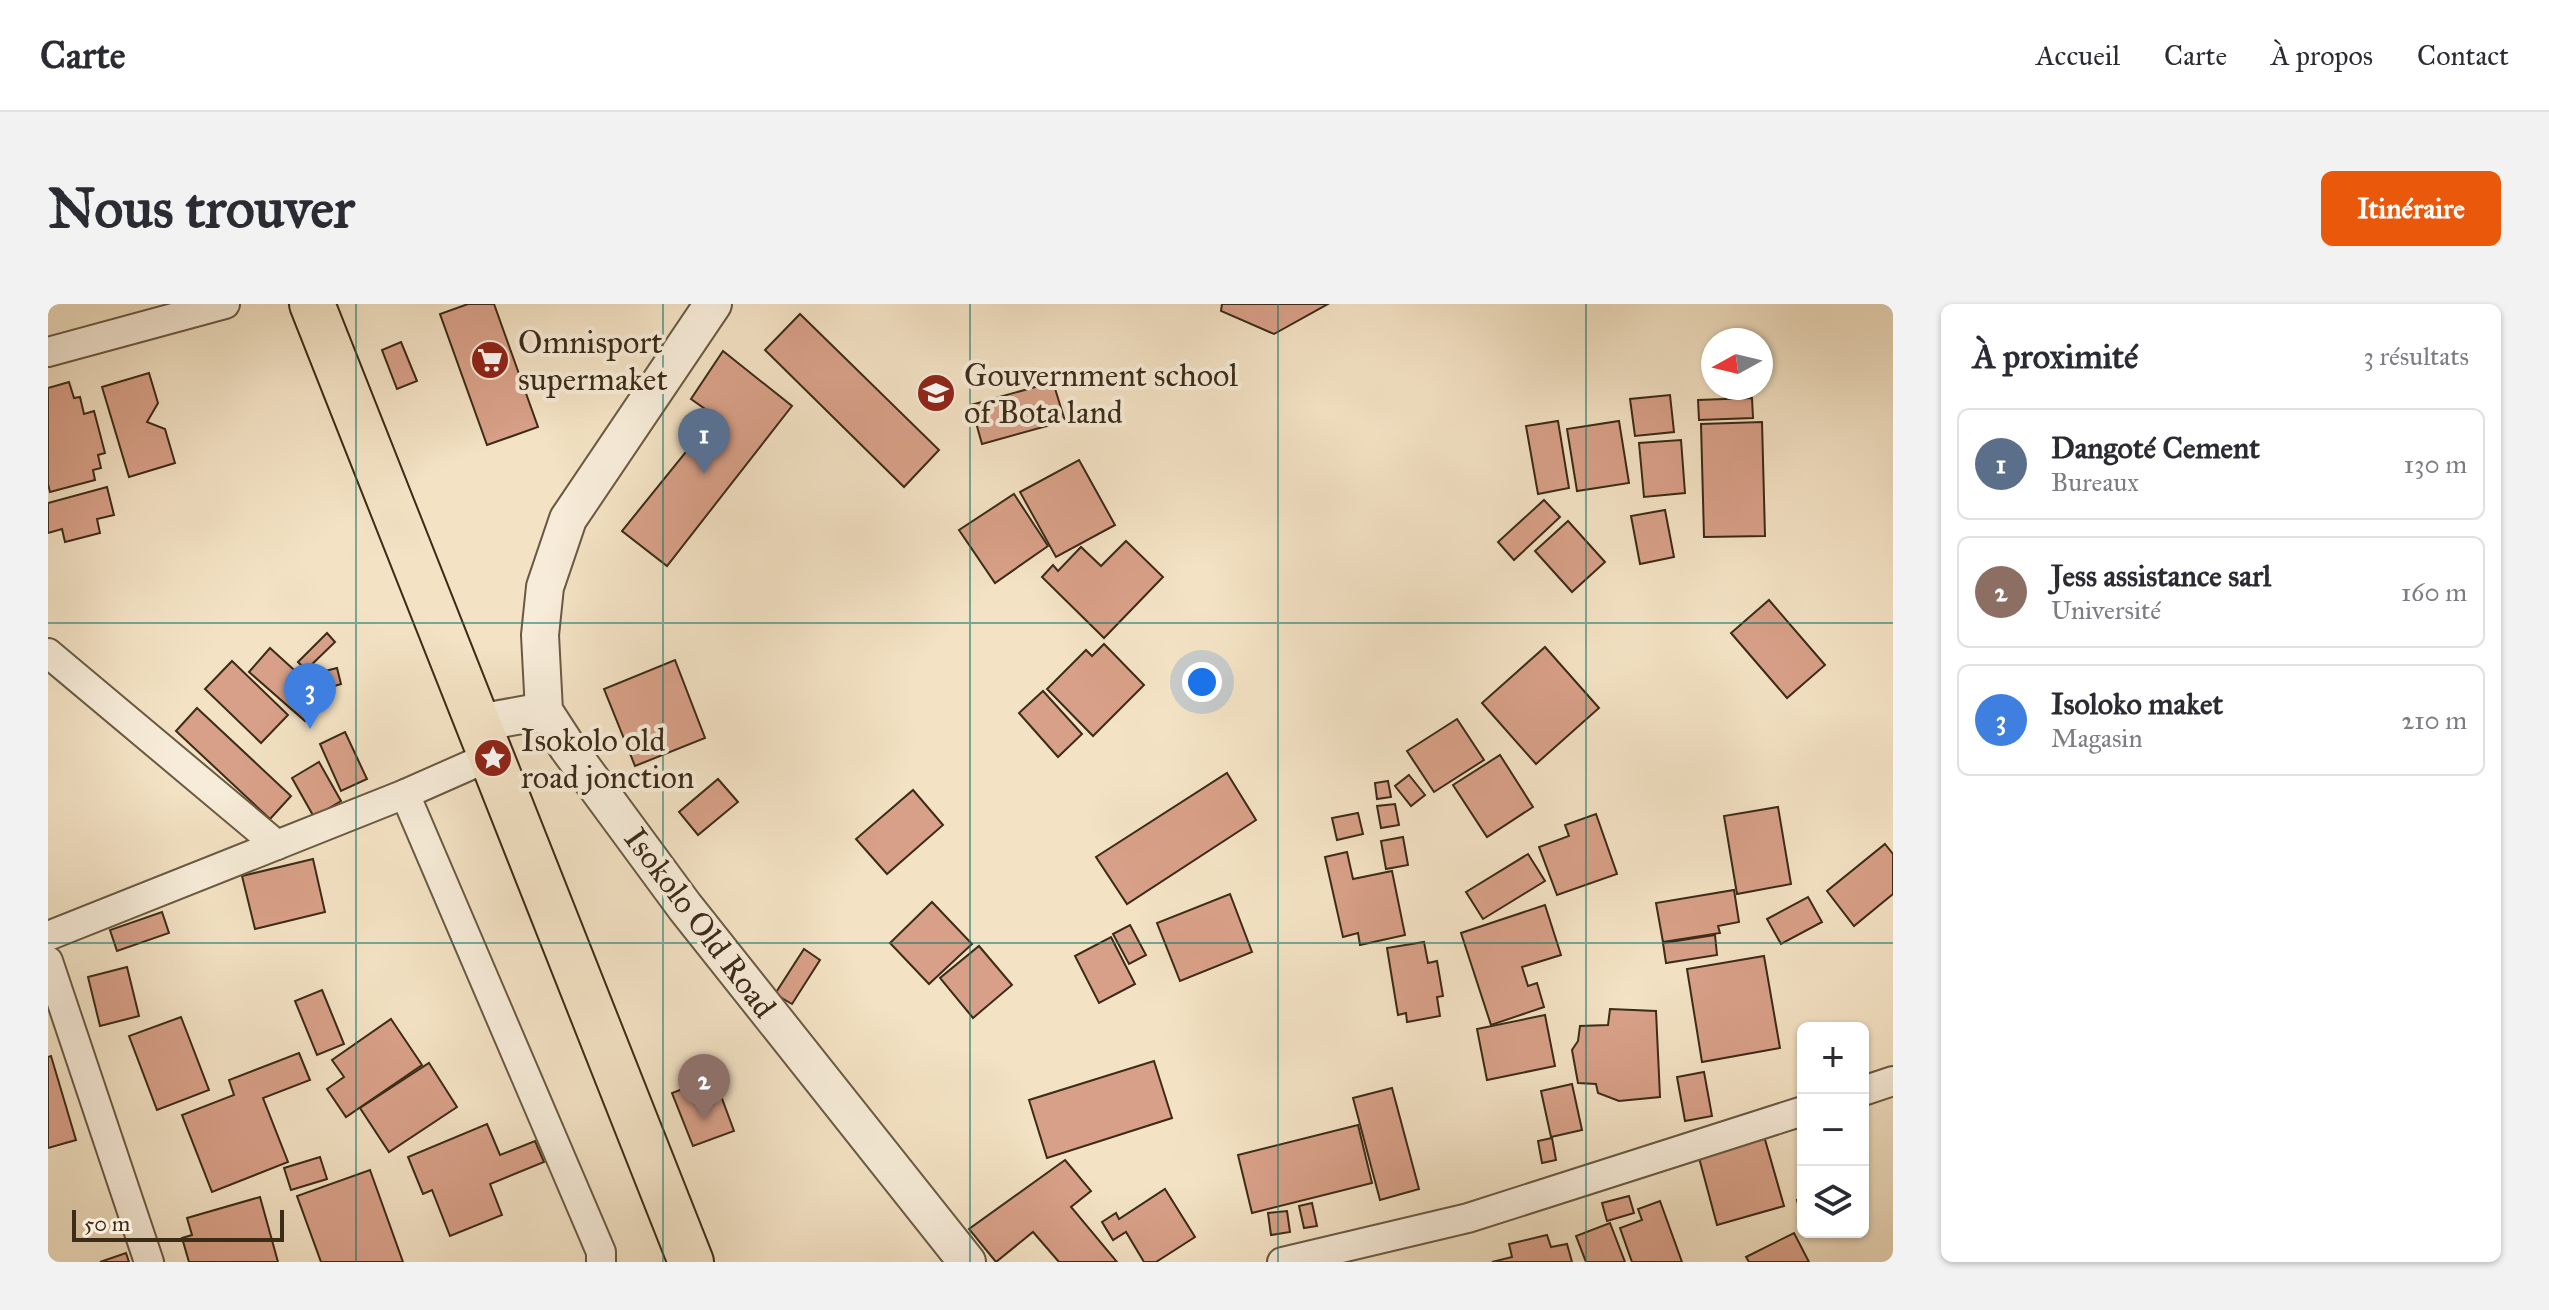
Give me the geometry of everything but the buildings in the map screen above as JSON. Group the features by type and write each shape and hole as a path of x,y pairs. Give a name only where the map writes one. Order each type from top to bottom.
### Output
{"highway":[{"path":"312,304 691,1262"}],"street":[{"path":"48,352 225,304"},
{"path":"48,936 405,794 485,739 544,711 540,635 545,587 568,519 713,304"},
{"path":"48,653 277,845"},
{"name":"Isokolo Old Road","path":"544,711 685,907 967,1262"},
{"path":"405,794 595,1237 601,1262"},
{"path":"48,961 149,1262"},
{"path":"1869,1089 1893,1081"},
{"path":"1282,1262 1468,1218 1797,1113"}],"place":[{"name":"Omnisport supermaket","path":"490,360"},
{"name":"Gouvernment school of Bota land","path":"936,393"},
{"name":"Dangoté Cement","path":"704,474"},
{"name":"Isoloko maket","path":"310,729"},
{"name":"Isokolo old road jonction","path":"493,758"},
{"name":"Jess assistance sarl","path":"704,1120"}]}
